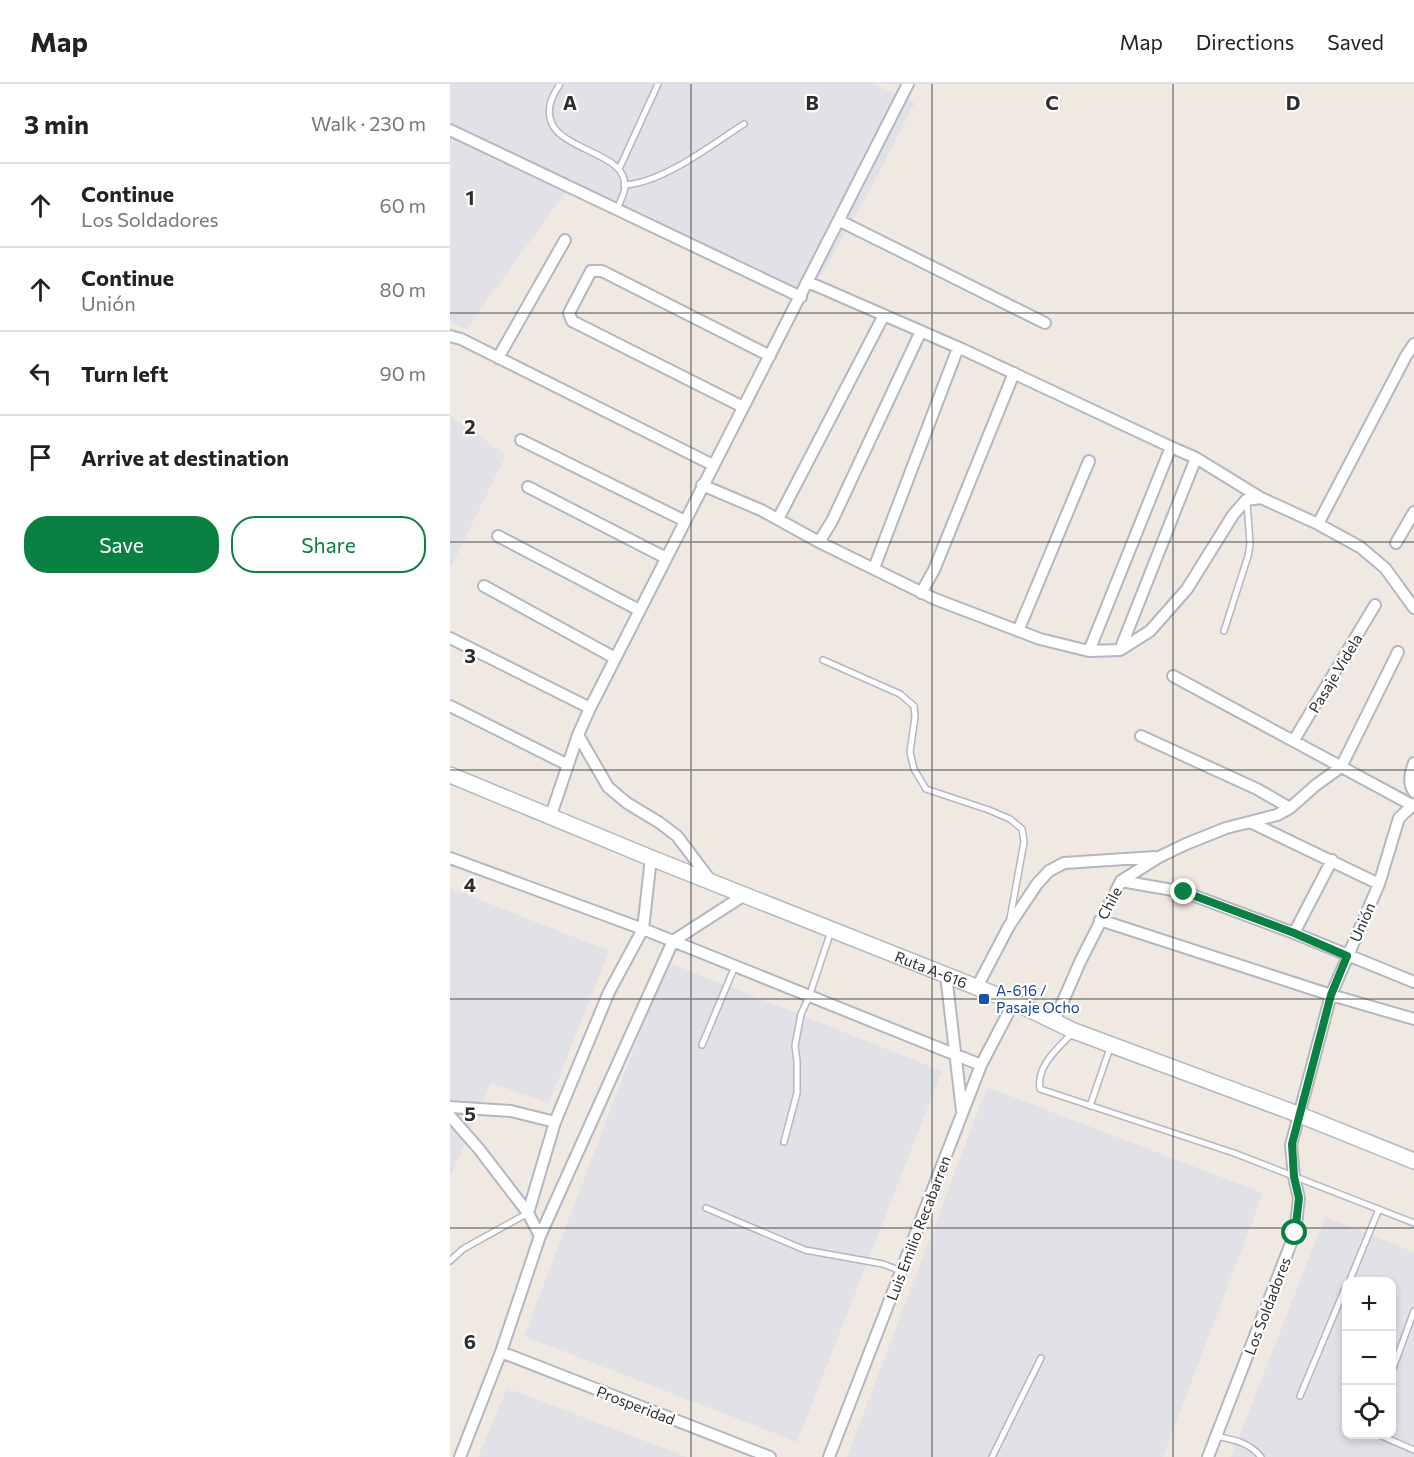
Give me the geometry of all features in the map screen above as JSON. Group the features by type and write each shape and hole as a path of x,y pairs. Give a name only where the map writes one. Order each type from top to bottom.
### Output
{"main road":[{"name":"Ruta A-616","path":"450,775 651,858 1014,1002 1074,1031 1300,1115 1414,1161"}],"street":[{"path":"551,815 578,735 590,708 908,84"},
{"path":"450,130 801,297"},
{"path":"840,221 1045,323"},
{"path":"498,358 565,240"},
{"path":"743,407 572,321 569,313 591,271 602,271 770,356"},
{"path":"808,282 1014,373 1196,458 1262,498 1360,547 1385,568 1414,608"},
{"path":"778,519 884,315"},
{"path":"819,542 832,521 921,331"},
{"path":"450,336 461,339 713,465"},
{"path":"1318,524 1414,344"},
{"path":"874,568 958,348"},
{"path":"921,593 934,570 1014,373"},
{"path":"521,440 684,521"},
{"path":"1089,651 1171,447"},
{"path":"1119,650 1196,458"},
{"path":"1018,631 1089,461"},
{"path":"702,485 778,519 921,593 1040,639 1089,651 1119,650 1150,631 1187,589 1233,515 1246,500 1262,498"},
{"path":"528,487 666,558"},
{"path":"1396,543 1414,512"},
{"path":"498,536 639,610"},
{"path":"484,586 615,658"},
{"name":"Pasaje Videla","path":"1294,740 1375,605"},
{"path":"450,638 590,708"},
{"path":"1341,767 1398,652"},
{"path":"1173,676 1413,804"},
{"path":"450,706 568,765"},
{"path":"578,735 608,787 627,803 677,836 711,881"},
{"path":"1141,736 1257,789 1290,808"},
{"path":"1414,763 1410,772 1410,785 1414,792"},
{"name":"Chile","path":"1054,1022 1100,920 1121,880 1159,856 1226,828 1277,815 1290,808 1341,767"},
{"name":"Unión","path":"1300,1115 1331,995 1379,884 1399,818 1413,804"},
{"path":"1250,822 1379,884"},
{"path":"977,987 1009,926 1037,884 1049,871 1064,863 1159,856"},
{"path":"450,858 644,929 981,1065"},
{"path":"528,1213 555,1122 609,992 644,929 651,858"},
{"path":"1294,933 1332,860"},
{"path":"1121,880 1184,892 1294,933 1414,982"},
{"path":"460,1457 501,1352 540,1236 673,941 746,894"},
{"path":"1100,920 1331,995 1414,1019"},
{"path":"946,975 963,1114"},
{"name":"Luis Emilio Recabarren","path":"829,1457 981,1065 1014,1002"},
{"path":"450,1107 511,1111 555,1122"},
{"name":"Los Soldadores","path":"1208,1457 1295,1233 1299,1198 1294,1177 1292,1144 1300,1115"},
{"path":"450,1116 479,1149 528,1213 540,1236"},
{"name":"Prosperidad","path":"501,1352 770,1457"}],"lane":[{"path":"560,84 551,101 550,116 554,128 561,136 619,169 623,176 624,192 617,210"},
{"path":"619,169 658,84"},
{"path":"624,185 638,184 658,177 744,124"},
{"path":"1224,631 1250,544 1246,500"},
{"path":"823,660 900,694 914,706 915,717 910,752 914,769 926,789 989,810 1010,819 1022,829 1024,842 1009,926"},
{"path":"784,1142 797,1093 795,1046 801,1014 832,929"},
{"path":"702,1045 735,966"},
{"path":"1074,1031 1041,1068 1038,1079 1040,1089 1234,1153 1414,1223"},
{"path":"1090,1106 1111,1044"},
{"path":"706,1208 805,1250 883,1264 901,1271"},
{"path":"1351,1277 1379,1209"},
{"path":"450,1261 463,1249 528,1213"},
{"path":"1300,1396 1342,1298"},
{"path":"1396,1360 1414,1311"},
{"path":"992,1457 1041,1358"},
{"path":"1216,1436 1244,1442 1261,1457"},
{"path":"1389,1439 1414,1450"}],"shaded area":[{"path":"450,84 874,84 915,103 864,201 806,301 571,185 466,329 450,321"},
{"path":"450,416 506,455 450,569"},
{"path":"450,888 609,951 549,1103 491,1083 450,1178"},
{"path":"667,962 942,1071 797,1442 524,1336"},
{"path":"987,1087 1263,1193 1163,1457 847,1457"},
{"path":"1325,1217 1414,1252 1414,1457 1231,1457"},
{"path":"507,1388 687,1457 478,1457"}],"place":[{"name":"A-616 / Pasaje Ocho","path":"984,999"}],"route":[{"path":"1184,892 1294,933 1347,956 1331,995 1292,1144 1294,1177 1299,1198 1295,1233"}]}
